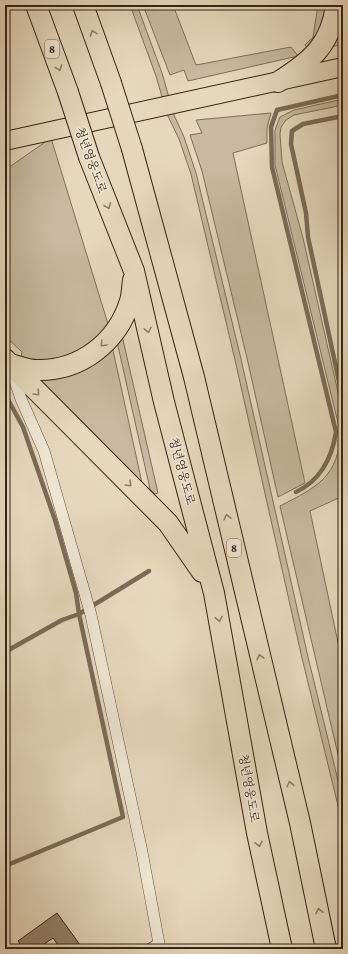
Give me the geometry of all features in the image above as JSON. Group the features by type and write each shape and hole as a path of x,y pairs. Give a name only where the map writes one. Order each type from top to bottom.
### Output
{"highway":[{"name":"청년영웅도로","path":"36,5 68,92 89,157 134,272 164,402 214,593 257,833 282,949"},
{"name":"8","path":"83,5 111,83 132,149 194,377 300,823 326,949"},
{"path":"278,82 303,66 319,49 330,28 336,5"},
{"path":"7,362 36,370 56,369 79,362 102,347 119,324 130,301 134,272"},
{"path":"7,362 168,523 198,564 214,593"}],"main road":[{"path":"5,141 343,67"}],"street":[{"path":"7,362 21,399 44,451 91,615 142,852 159,945"}],"lane":[{"path":"146,949 159,945"}],"shaded area":[{"path":"130,5 137,5 162,73 174,115 184,137 196,173 241,359 308,657 343,801 343,826 302,658 235,360 191,174 179,139 167,114 156,76"},
{"path":"143,5 173,5 196,65 291,47 298,56 188,81 184,70 170,75"},
{"path":"318,5 328,5 328,10 310,52 305,45 313,37"},
{"path":"343,6 343,44 331,47"},
{"path":"343,99 343,105 294,115 286,120 281,127 280,134 282,162 303,238 342,410 343,496 310,511 343,666 343,776 280,506 305,493 324,478 336,459 340,431 275,165 275,130 280,117 294,110"},
{"path":"271,113 267,128 267,143 233,153 305,483 278,497 247,358 202,171 190,135 202,133 196,120"},
{"path":"51,138 108,324 100,334 81,349 70,355 46,361 21,357 22,352 5,336 5,170"},
{"path":"121,331 158,493 155,494 150,489 116,337"},
{"path":"111,341 142,483 36,378"}],"building":[{"path":"57,913 83,949 61,949 53,938 37,949 23,949 18,941"}],"waterway":[{"path":"296,492 305,487 319,475 332,451 336,432 272,167 271,127 277,110 343,95"},
{"path":"343,116 303,124 292,131 291,144 306,213 308,237 343,400"},
{"path":"5,394 23,427 55,520 76,593 79,614 123,817 5,866"},
{"path":"5,652 62,620 79,614 149,571"}]}
